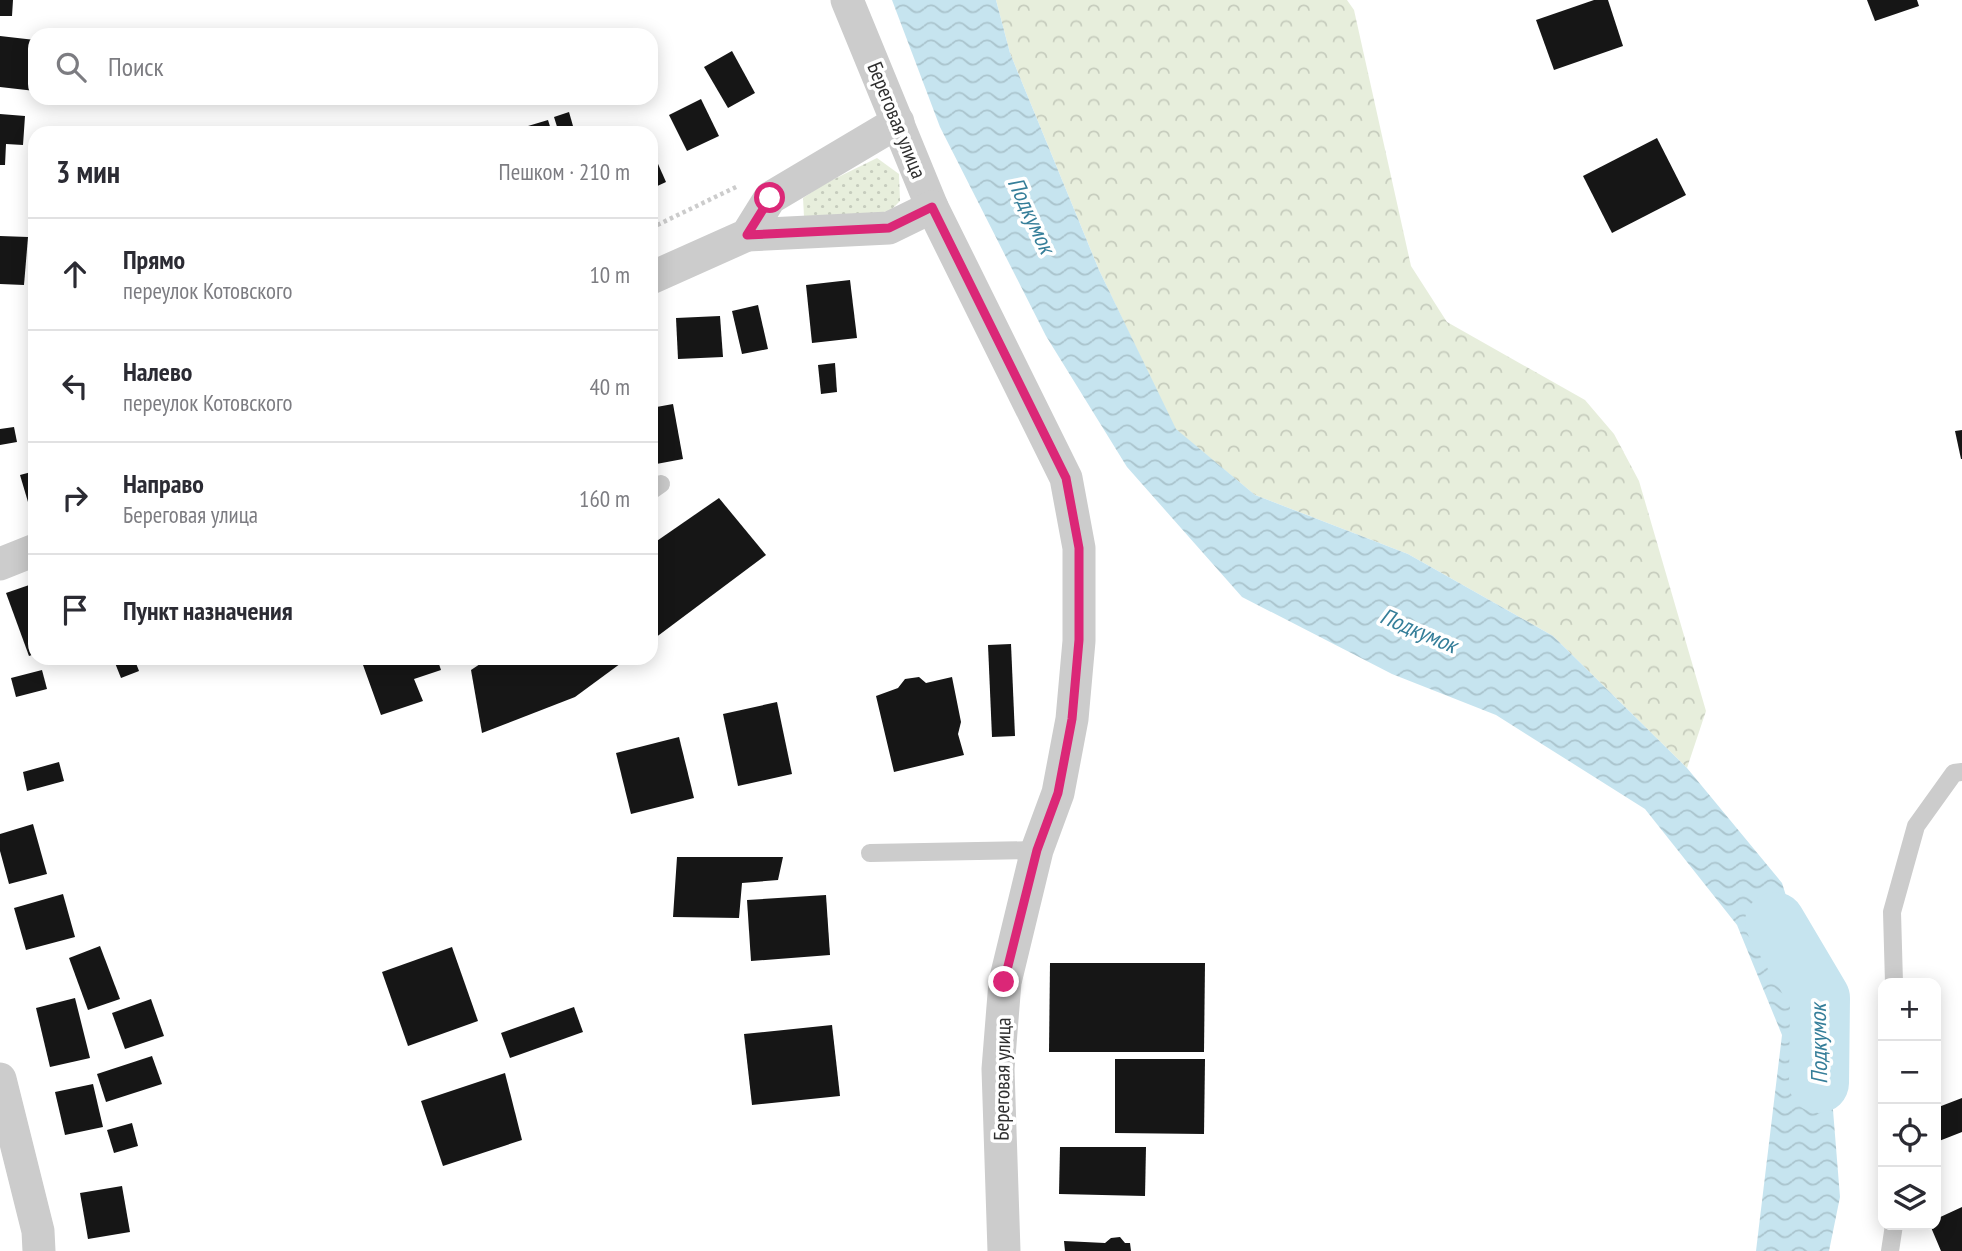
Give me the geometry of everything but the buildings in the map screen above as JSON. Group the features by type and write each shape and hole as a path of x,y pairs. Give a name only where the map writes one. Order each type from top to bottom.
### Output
{"street":[{"name":"Береговая улица","path":"847,0 932,207 1066,478 1079,548 1079,640 1072,719 1058,793 1037,850 1004,982 998,1069 1004,1251"},
{"path":"747,235 770,198 898,122"},
{"path":"658,275 747,235 889,228 932,207"},
{"path":"0,564 28,554"},
{"path":"0,1079 38,1231 39,1251"}],"lane":[{"path":"1894,978 1892,912 1916,826 1954,773 1962,772"},
{"path":"870,853 1037,850"},
{"path":"1890,1251 1893,1230"}],"path":[{"path":"658,225 760,175 770,198"}],"green space":[{"path":"996,0 1347,0 1354,10 1411,266 1447,322 1585,400 1614,434 1639,481 1706,711 1687,768 1553,636 1408,554 1255,495 1175,429 1099,270 1010,53"},
{"path":"877,158 899,174 900,201 890,211 822,221 804,216 803,198 824,184"}],"water":[{"path":"892,0 996,0 1010,53 1099,270 1176,429 1255,495 1408,554 1553,636 1687,768 1782,883 1826,1023 1840,1197 1829,1251 1756,1251 1782,1035 1737,925 1645,809 1496,715 1392,674 1242,597 1127,467 1046,336 940,127"}],"waterway":[{"name":"Подкумок","path":"1775,922 1820,998 1819,1083"}],"route":[{"path":"770,198 747,235 889,228 932,207 1066,478 1079,548 1079,640 1072,719 1058,793 1037,850 1004,982"}]}
